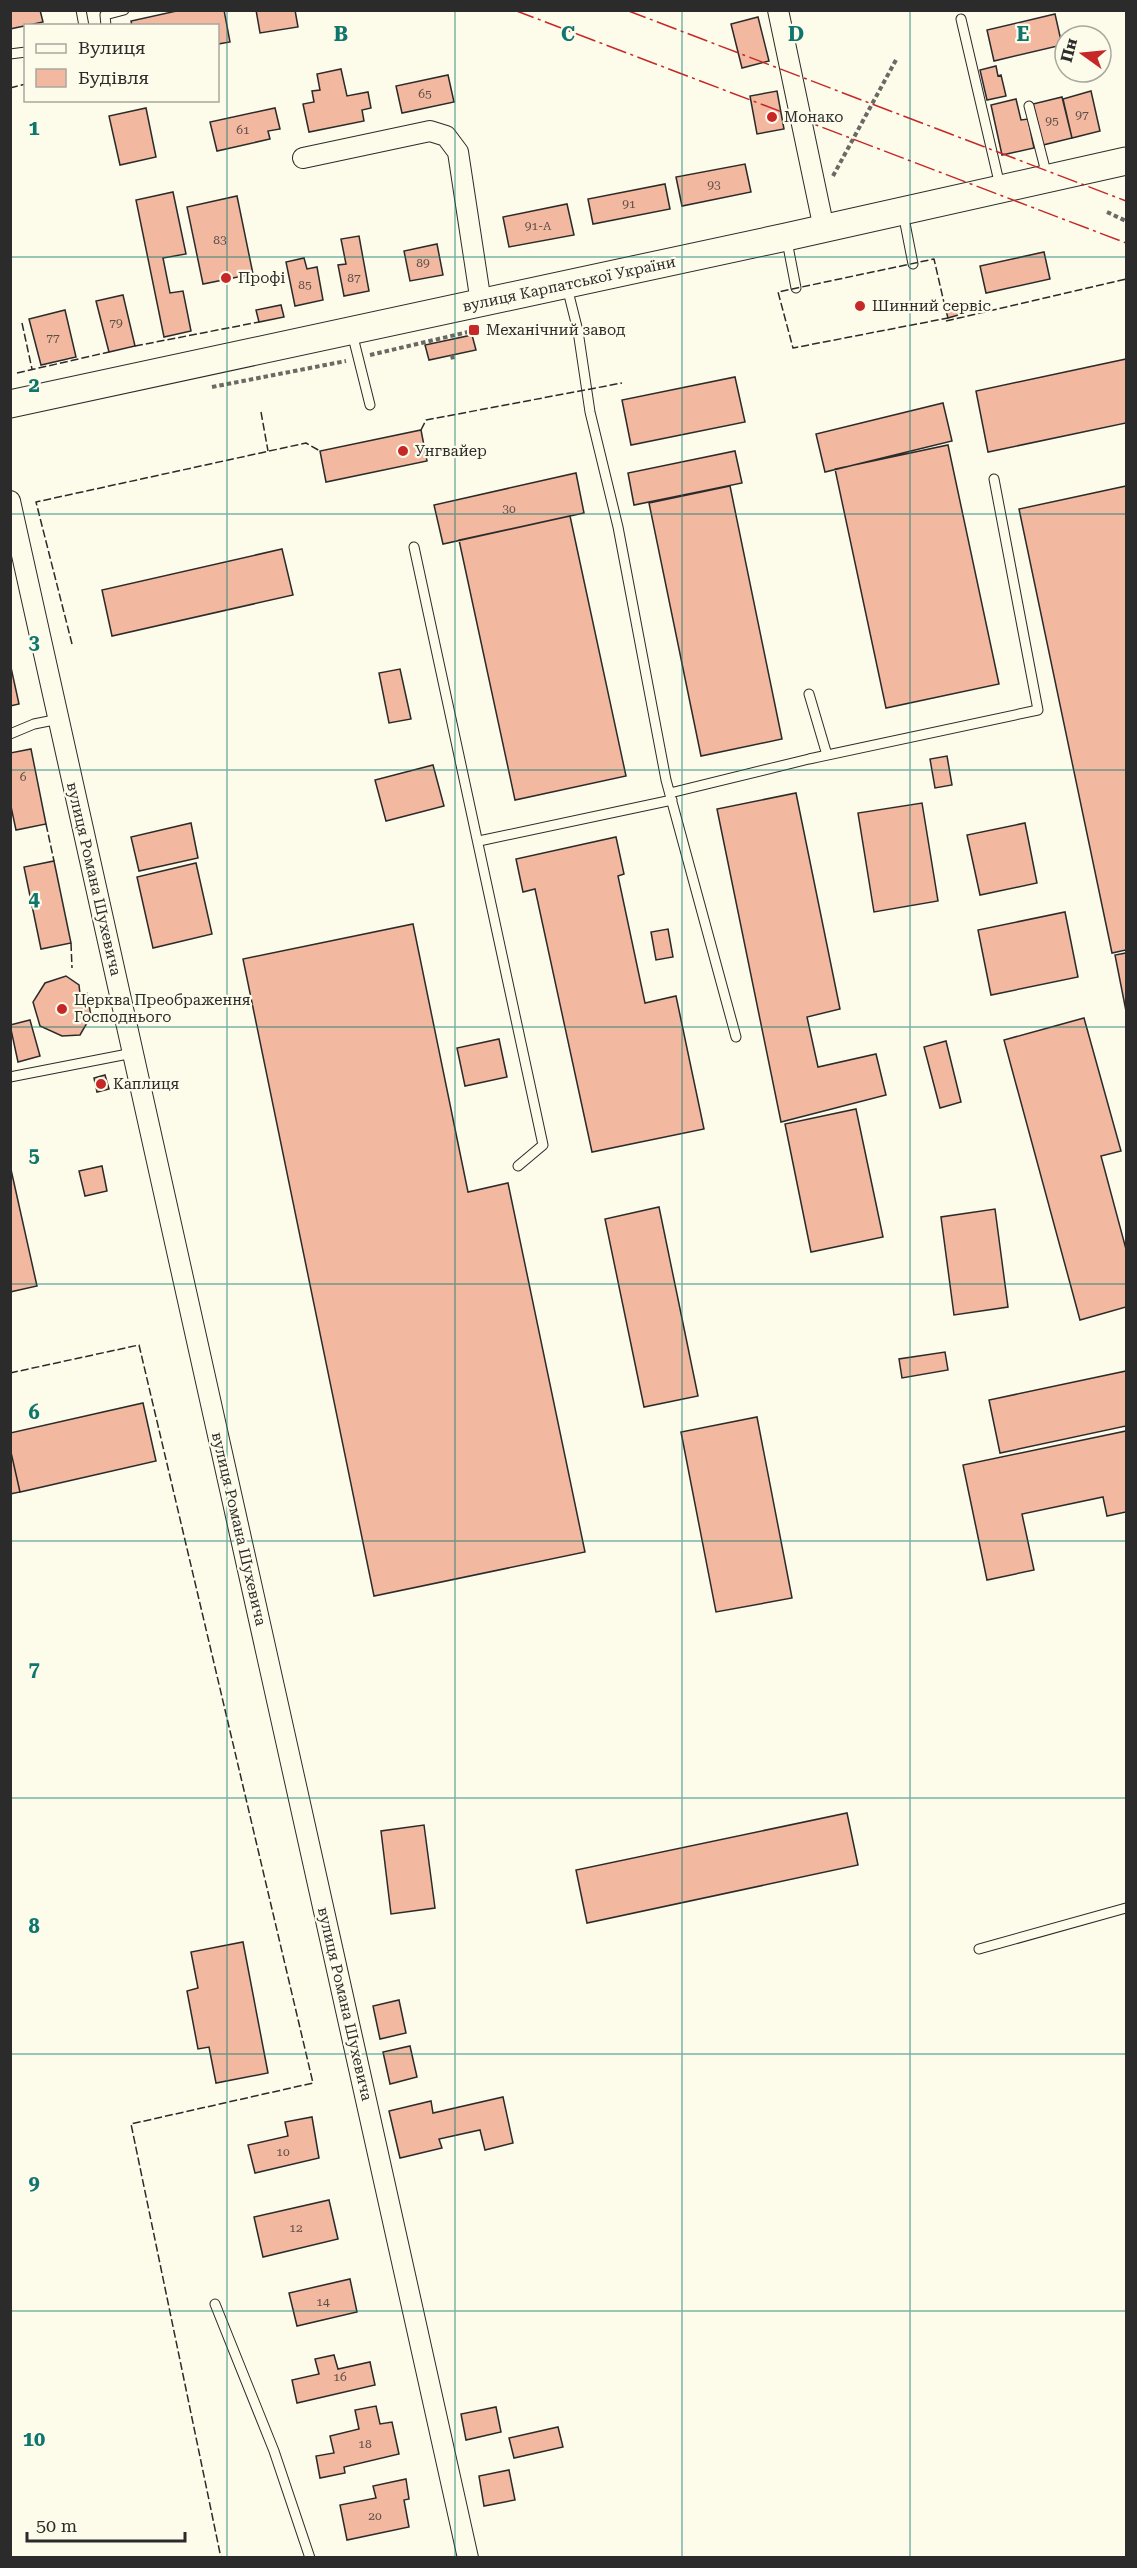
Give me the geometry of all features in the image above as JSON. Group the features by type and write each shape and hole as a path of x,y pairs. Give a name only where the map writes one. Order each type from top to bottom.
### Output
{"main road":[{"name":"вулиця Карпатської України","path":"10,404 1126,162"}],"street":[{"path":"778,10 824,229"},
{"path":"303,158 429,131 446,136 458,152 481,303"},
{"name":"вулиця Романа Шухевича","path":"10,501 468,2558"}],"lane":[{"path":"106,24 105,15 124,10"},
{"path":"961,19 1001,189"},
{"path":"1029,106 1048,179"},
{"path":"902,212 913,264"},
{"path":"786,237 796,288"},
{"path":"566,285 578,331 590,412 618,527 671,797 736,1037"},
{"path":"351,331 370,405"},
{"path":"479,841 671,797 827,755 1038,710 994,479"},
{"path":"414,547 543,1145 518,1166"},
{"path":"809,694 827,755"},
{"path":"10,734 34,724 59,719"},
{"path":"10,1077 133,1053"},
{"path":"979,1949 1126,1908"},
{"path":"215,2304 274,2451 310,2558"}],"path":[{"path":"831,180 897,58"},
{"path":"1107,212 1126,221"}],"building":[{"path":"10,10 40,10 43,22 24,24 24,26 10,29"},
{"path":"181,10 224,10 230,42 219,44 219,24 132,24 131,21"},
{"path":"256,10 295,10 298,27 260,33"},
{"path":"1055,14 1057,24 1053,24 1053,47 994,61 987,30"},
{"path":"758,17 769,61 742,68 731,24"},
{"path":"996,66 998,76 1001,75 1006,96 987,100 980,70"},
{"path":"341,69 347,96 368,92 371,108 362,110 364,121 309,132 303,104 314,102 312,91 320,90 317,74"},
{"path":"448,75 454,102 402,113 396,86"},
{"path":"777,91 784,129 757,134 750,96"},
{"path":"1091,91 1100,131 1072,138 1063,99"},
{"path":"1062,97 1072,138 1043,145 1033,104"},
{"path":"1016,99 1021,120 1028,119 1034,148 1002,155 991,105"},
{"path":"146,108 156,157 120,165 109,116"},
{"path":"275,108 280,129 268,131 270,139 217,151 210,122"},
{"path":"745,164 751,192 682,206 676,177"},
{"path":"665,184 670,209 593,224 588,199"},
{"path":"173,192 186,254 163,258 170,293 183,291 191,331 164,337 136,200"},
{"path":"237,196 253,274 203,284 187,207"},
{"path":"567,204 574,235 509,247 503,217"},
{"path":"359,236 369,291 344,296 338,265 346,264 341,239"},
{"path":"437,244 443,275 410,281 404,251"},
{"path":"1044,252 1050,279 986,293 980,266"},
{"path":"304,258 307,269 317,267 323,300 295,306 286,262"},
{"path":"123,295 135,346 109,352 96,301"},
{"path":"962,302 965,313 948,318 945,307"},
{"path":"281,305 284,317 259,322 256,310"},
{"path":"65,310 76,357 41,365 29,319"},
{"path":"472,335 476,350 429,360 425,345"},
{"path":"1126,359 1126,423 988,452 976,391"},
{"path":"735,377 745,422 631,445 622,400"},
{"path":"943,403 952,441 825,472 816,434"},
{"path":"421,430 427,461 326,482 320,451"},
{"path":"948,445 999,684 886,708 835,469"},
{"path":"735,451 742,483 634,505 628,473"},
{"path":"576,473 584,513 443,544 434,505"},
{"path":"730,486 782,739 701,756 649,503"},
{"path":"1126,486 1126,950 1112,953 1019,509"},
{"path":"570,516 626,776 515,800 459,540"},
{"path":"282,549 293,595 112,636 102,590"},
{"path":"10,663 19,704 10,706"},
{"path":"400,669 411,719 389,723 379,673"},
{"path":"31,749 46,824 16,830 10,802 10,753"},
{"path":"947,756 952,785 935,788 930,759"},
{"path":"433,765 444,806 386,821 375,780"},
{"path":"796,793 840,1009 807,1017 818,1067 876,1054 886,1095 781,1122 717,809"},
{"path":"922,803 938,901 874,912 858,813"},
{"path":"191,823 198,858 139,871 131,837"},
{"path":"1025,823 1037,883 980,895 967,835"},
{"path":"616,837 624,874 618,876 645,1003 676,996 704,1129 592,1152 535,889 523,892 516,859"},
{"path":"54,861 71,943 41,949 24,867"},
{"path":"196,863 212,934 153,948 137,877"},
{"path":"1065,912 1078,977 991,995 978,930"},
{"path":"413,924 468,1192 508,1183 585,1552 374,1596 243,959"},
{"path":"668,929 673,957 656,960 651,932"},
{"path":"1126,953 1126,1011 1115,955"},
{"name":"Церква Преображення Господнього","path":"66,976 79,985 80,994 87,993 91,1016 80,1035 62,1036 40,1026 33,1002 45,983"},
{"path":"1084,1018 1121,1151 1101,1156 1126,1249 1126,1307 1080,1320 1004,1040"},
{"path":"30,1020 40,1056 18,1062 10,1025"},
{"path":"499,1039 507,1077 465,1086 457,1048"},
{"path":"946,1041 961,1102 940,1108 924,1047"},
{"name":"Каплиця","path":"105,1075 109,1089 97,1092 94,1078"},
{"path":"856,1109 883,1237 811,1252 785,1124"},
{"path":"10,1165 37,1286 10,1292"},
{"path":"102,1166 107,1191 85,1196 79,1171"},
{"path":"659,1207 698,1396 644,1407 605,1219"},
{"path":"995,1209 1008,1307 954,1315 941,1217"},
{"path":"945,1352 948,1370 902,1378 899,1359"},
{"path":"1126,1371 1126,1426 1000,1453 989,1400"},
{"path":"143,1403 156,1461 20,1492 10,1448 10,1433"},
{"path":"757,1417 792,1598 716,1612 681,1432"},
{"path":"1126,1431 1126,1512 1107,1516 1103,1497 1022,1514 1034,1570 987,1580 963,1465"},
{"path":"10,1448 20,1492 10,1494"},
{"path":"847,1813 858,1865 587,1923 576,1870"},
{"path":"424,1825 435,1908 391,1914 381,1831"},
{"path":"243,1942 268,2073 216,2083 209,2047 198,2049 187,1991 198,1988 191,1952"},
{"path":"399,2000 406,2033 380,2039 373,2006"},
{"path":"410,2046 417,2077 390,2084 383,2052"},
{"path":"503,2097 513,2143 485,2150 480,2130 439,2139 442,2148 400,2158 389,2111 431,2101 433,2113"},
{"path":"312,2117 319,2158 255,2173 248,2145 288,2136 285,2122"},
{"path":"329,2200 338,2239 263,2257 254,2217"},
{"path":"350,2279 357,2312 297,2326 289,2293"},
{"path":"334,2355 338,2369 370,2362 375,2385 297,2403 292,2380 319,2374 315,2359"},
{"path":"376,2406 380,2424 392,2422 399,2454 344,2467 345,2473 320,2478 316,2456 334,2453 330,2436 359,2429 355,2410"},
{"path":"496,2407 501,2432 466,2440 461,2414"},
{"path":"558,2427 563,2447 514,2458 509,2438"},
{"path":"509,2470 515,2500 484,2506 479,2476"},
{"path":"406,2479 409,2499 404,2500 409,2527 347,2540 340,2505 376,2498 373,2486"}],"fence":[{"path":"10,88 24,84"},
{"path":"945,307 934,259 778,292 793,348 948,318"},
{"path":"946,321 1126,279"},
{"path":"135,346 259,322"},
{"path":"22,323 32,369"},
{"path":"17,373 109,352"},
{"path":"421,430 426,420 622,383"},
{"path":"261,412 268,451"},
{"path":"72,644 36,502 306,443 320,451"},
{"path":"46,824 54,861"},
{"path":"71,943 72,968"},
{"path":"10,1373 139,1345 313,2083 131,2124 221,2558"}],"power":[{"path":"514,10 1126,243"},
{"path":"626,10 1126,201"}],"place":[{"name":"Монако","path":"772,117"},
{"name":"Профі","path":"226,278"},
{"name":"Шинний сервіс","path":"860,306"},
{"name":"Механічний завод","path":"474,330"},
{"name":"Унгвайер","path":"403,451"},
{"name":"Церква Преображення Господнього","path":"62,1009"},
{"name":"Каплиця","path":"101,1084"}]}
